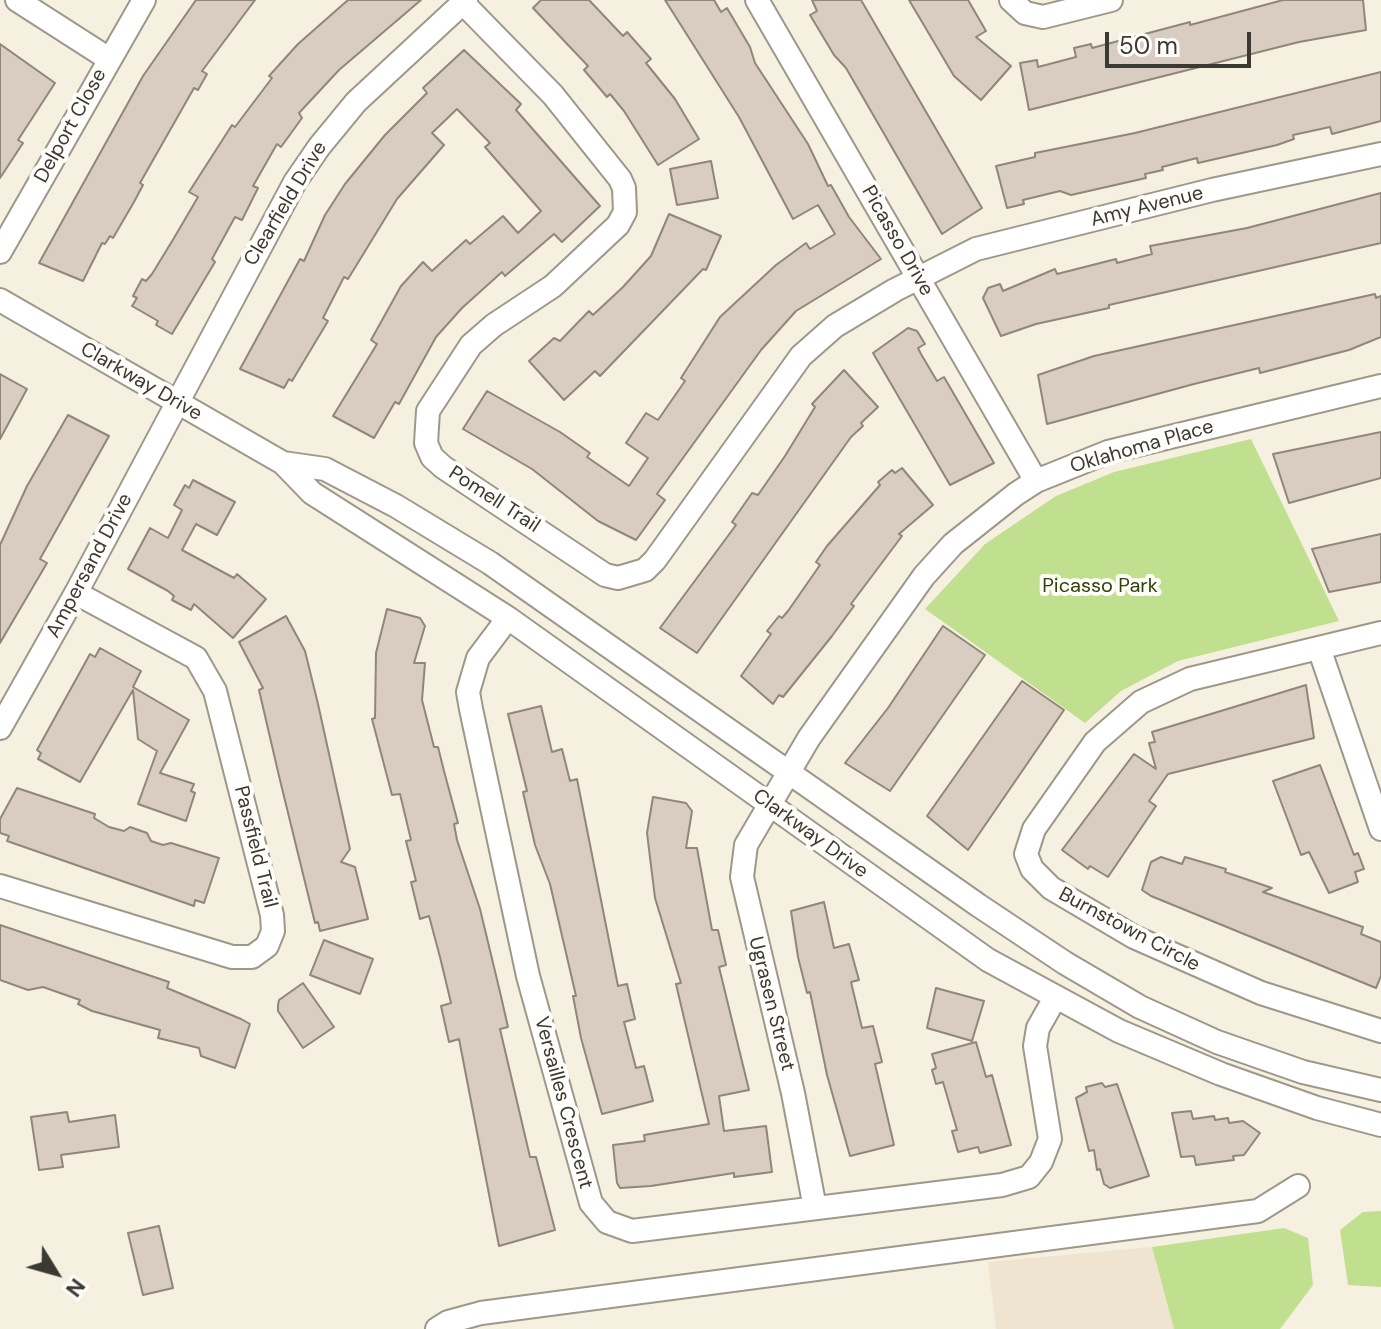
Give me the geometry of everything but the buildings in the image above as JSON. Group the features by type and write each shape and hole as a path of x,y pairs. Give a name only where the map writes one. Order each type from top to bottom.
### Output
{"street":[{"path":"17,0 109,59"},
{"name":"Delport Close","path":"0,252 144,0"},
{"name":"Picasso Drive","path":"757,0 1036,481"},
{"path":"1011,0 1025,13 1043,17 1111,0"},
{"name":"Pomell Trail","path":"465,1 553,95 620,179 624,188 625,212 618,225 553,286 494,325 471,345 428,411 426,443 432,457 443,467 605,575 618,578 645,570 801,356 835,326 918,277"},
{"name":"Clearfield Drive","path":"176,402 284,201 319,147 356,102 465,1"},
{"name":"Amy Avenue","path":"918,277 976,249 1006,241 1381,154"},
{"name":"Clarkway Drive","path":"0,300 283,463 312,493 508,618 988,960 1119,1031 1221,1074 1317,1108 1381,1125"},
{"name":"Oklahoma Place","path":"769,804 790,774 809,738 924,576 981,519 1036,481 1108,452 1381,386"},
{"name":"Ampersand Drive","path":"0,728 76,593 176,402"},
{"name":"Clarkway Drive","path":"283,463 325,469 396,506 490,563 1065,963 1140,1007 1217,1042 1303,1072 1381,1090"},
{"name":"Passfield Trail","path":"0,886 232,957 252,957 267,946 273,931 272,915 215,691 196,658 76,593"},
{"name":"Versailles Crescent","path":"508,618 478,658 468,692 528,976 591,1203 607,1222 632,1231 1002,1185 1029,1177 1041,1162 1050,1139 1035,1046 1038,1028 1055,998"},
{"name":"Burnstown Circle","path":"1381,633 1190,679 1141,702 1095,742 1034,829 1026,854 1032,869 1051,888 1134,937 1261,993 1381,1031"},
{"path":"1319,648 1381,829"},
{"name":"Ugrasen Street","path":"769,804 746,845 742,877 793,1093 815,1208"},
{"path":"437,1329 448,1322 481,1313 1258,1211 1298,1186"}],"shaded area":[{"path":"1152,1247 1174,1329 996,1329 988,1262"}],"green space":[{"name":"Picasso Park","path":"1251,439 1339,621 1178,661 1121,691 1085,723 925,609 985,544 1056,496 1114,472"},
{"path":"1381,1211 1381,1287 1348,1285 1340,1230 1363,1212"},
{"path":"1284,1228 1308,1238 1313,1285 1280,1329 1174,1329 1152,1247"}]}
